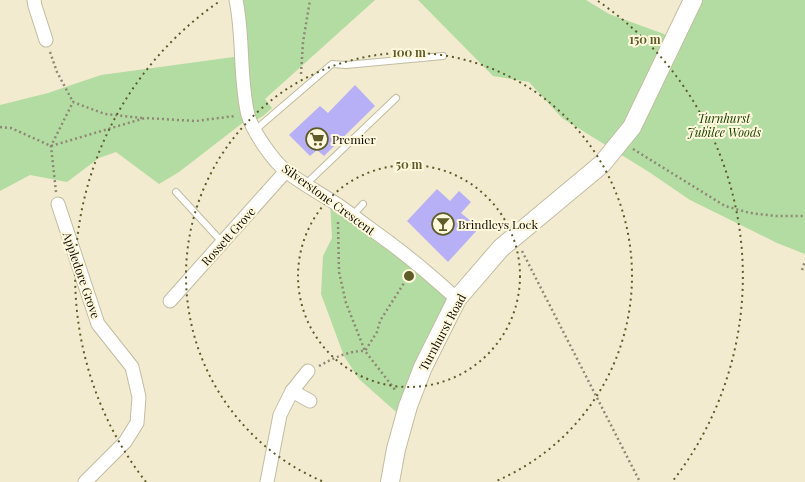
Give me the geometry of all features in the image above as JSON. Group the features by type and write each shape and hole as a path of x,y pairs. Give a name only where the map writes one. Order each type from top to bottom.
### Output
{"street":[{"path":"34,0 46,40"},
{"name":"Silverstone Crescent","path":"236,0 239,16 244,91 248,115 254,131 263,145 286,171 338,205 416,263 458,299"},
{"name":"Turnhurst Road","path":"390,482 396,449 408,406 422,367 458,299 501,248 602,164 621,141 632,127 693,0"},
{"name":"Rossett Grove","path":"170,301 286,171"},
{"name":"Appledore Grove","path":"58,204 98,324 132,367 140,397 137,423 125,442 85,482"},
{"path":"267,482 280,415 292,391 308,371"},
{"path":"292,391 310,401"}],"lane":[{"path":"254,131 332,64 346,65 443,56"},
{"path":"306,184 396,98"},
{"path":"176,192 222,242"},
{"path":"352,216 363,204"}],"path":[{"path":"301,74 303,42 310,0"},
{"path":"46,40 57,72 73,102 105,114 196,121 248,115"},
{"path":"58,204 51,146 73,102"},
{"path":"0,127 11,128 51,146 145,118"},
{"path":"621,141 725,206 750,213 776,216 805,216"},
{"path":"338,205 339,272 346,304 365,351 408,406"},
{"path":"515,236 556,320 640,482"},
{"path":"802,270 805,261"},
{"path":"365,351 377,332 380,321 416,263"},
{"path":"308,371 344,354 355,351 365,351"}],"green space":[{"path":"236,0 375,0 265,99 272,108 263,116 251,123 249,118 179,172 159,184 116,152 99,158 67,182 30,175 0,191 0,105 48,93 101,75 241,56"},
{"name":"Turnhurst Jubilee Woods","path":"418,0 586,0 609,14 675,38 693,0 805,0 805,254 777,243 690,200 649,172 562,118 529,82 493,76"},
{"path":"330,200 457,299 404,419 359,379 344,356 321,294 323,256 332,238"}],"building":[{"path":"355,85 375,106 324,156 317,150 310,156 289,135 320,106 328,113"},
{"name":"Brindleys Lock","path":"437,189 450,201 459,191 471,202 461,213 479,228 448,262 407,221"}],"place":[{"name":"Premier","path":"317,139"},
{"name":"Brindleys Lock","path":"443,224"}]}
